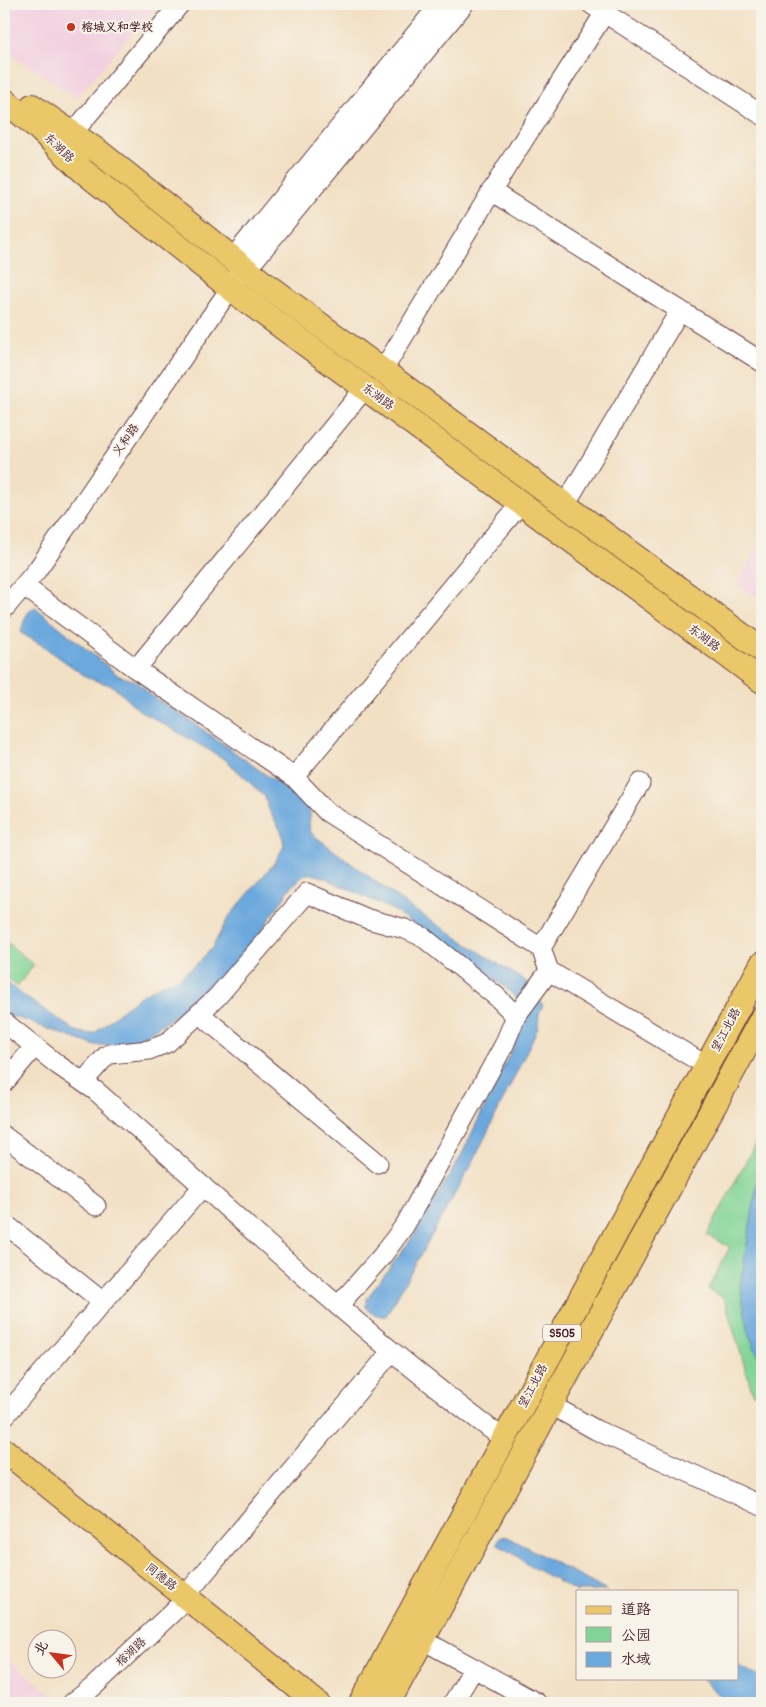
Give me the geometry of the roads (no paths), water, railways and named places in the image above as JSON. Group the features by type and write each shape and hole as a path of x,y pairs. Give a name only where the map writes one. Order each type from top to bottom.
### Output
{"main road":[{"name":"东湖路","path":"4,84 99,152 241,265 762,650"},
{"name":"东湖路","path":"4,100 38,127 83,171 231,288 762,681"},
{"name":"望江北路","path":"361,1703 762,964"},
{"name":"望江北路","path":"388,1703 762,1018"},
{"name":"同德路","path":"4,1450 298,1703"},
{"name":"同德路","path":"4,1466 317,1703"}],"street":[{"path":"72,134 180,4"},
{"path":"241,265 440,4"},
{"path":"241,265 464,4"},
{"path":"382,370 491,192 597,9 762,115"},
{"path":"491,192 762,362"},
{"name":"义和路","path":"4,609 24,586 231,288 241,265"},
{"path":"565,504 680,310"},
{"path":"136,669 365,388"},
{"path":"294,778 521,503"},
{"path":"24,586 136,669 294,778 327,812 541,948 548,971 707,1066"},
{"path":"541,948 640,783"},
{"path":"83,1082 106,1056 118,1052 149,1050 167,1043 217,997 307,894 368,919 405,929 423,937 497,997 516,1016"},
{"path":"338,1306 382,1256 414,1210 504,1045 516,1016 548,971"},
{"path":"199,1013 378,1163"},
{"path":"4,1022 96,1091 338,1306 467,1412 504,1439"},
{"path":"4,1083 35,1046"},
{"path":"4,1136 96,1206"},
{"path":"4,1417 203,1186"},
{"path":"6,1228 103,1302"},
{"name":"榕湖路","path":"72,1703 93,1687 182,1602 392,1351"},
{"path":"551,1404 596,1430 762,1506"},
{"path":"423,1640 537,1703"},
{"path":"454,1703 474,1668"}],"water":[{"path":"35,607 119,676 136,681 151,695 198,726 304,802 310,811 309,825 312,834 411,908 530,984 518,1000 505,987 393,910 323,877 309,873 291,887 237,967 200,999 137,1041 116,1045 93,1045 4,1013 4,980 21,994 74,1030 87,1034 96,1032 142,995 162,984 179,978 199,962 212,948 228,918 275,862 284,846 282,833 269,810 265,797 226,760 139,710 113,686 88,678 21,633 27,615"},
{"path":"540,1000 543,1005 539,1014 538,1028 473,1162 386,1316 372,1313 366,1307 367,1298 415,1234 461,1156 532,1007"},
{"path":"762,1166 762,1367 749,1334 740,1286 759,1172"},
{"path":"501,1536 508,1537 605,1590 576,1591 525,1563 497,1543"},
{"path":"738,1665 762,1677 762,1703 728,1703 703,1680 738,1680"}],"place":[{"name":"榕城义和学校","path":"71,27"}]}
